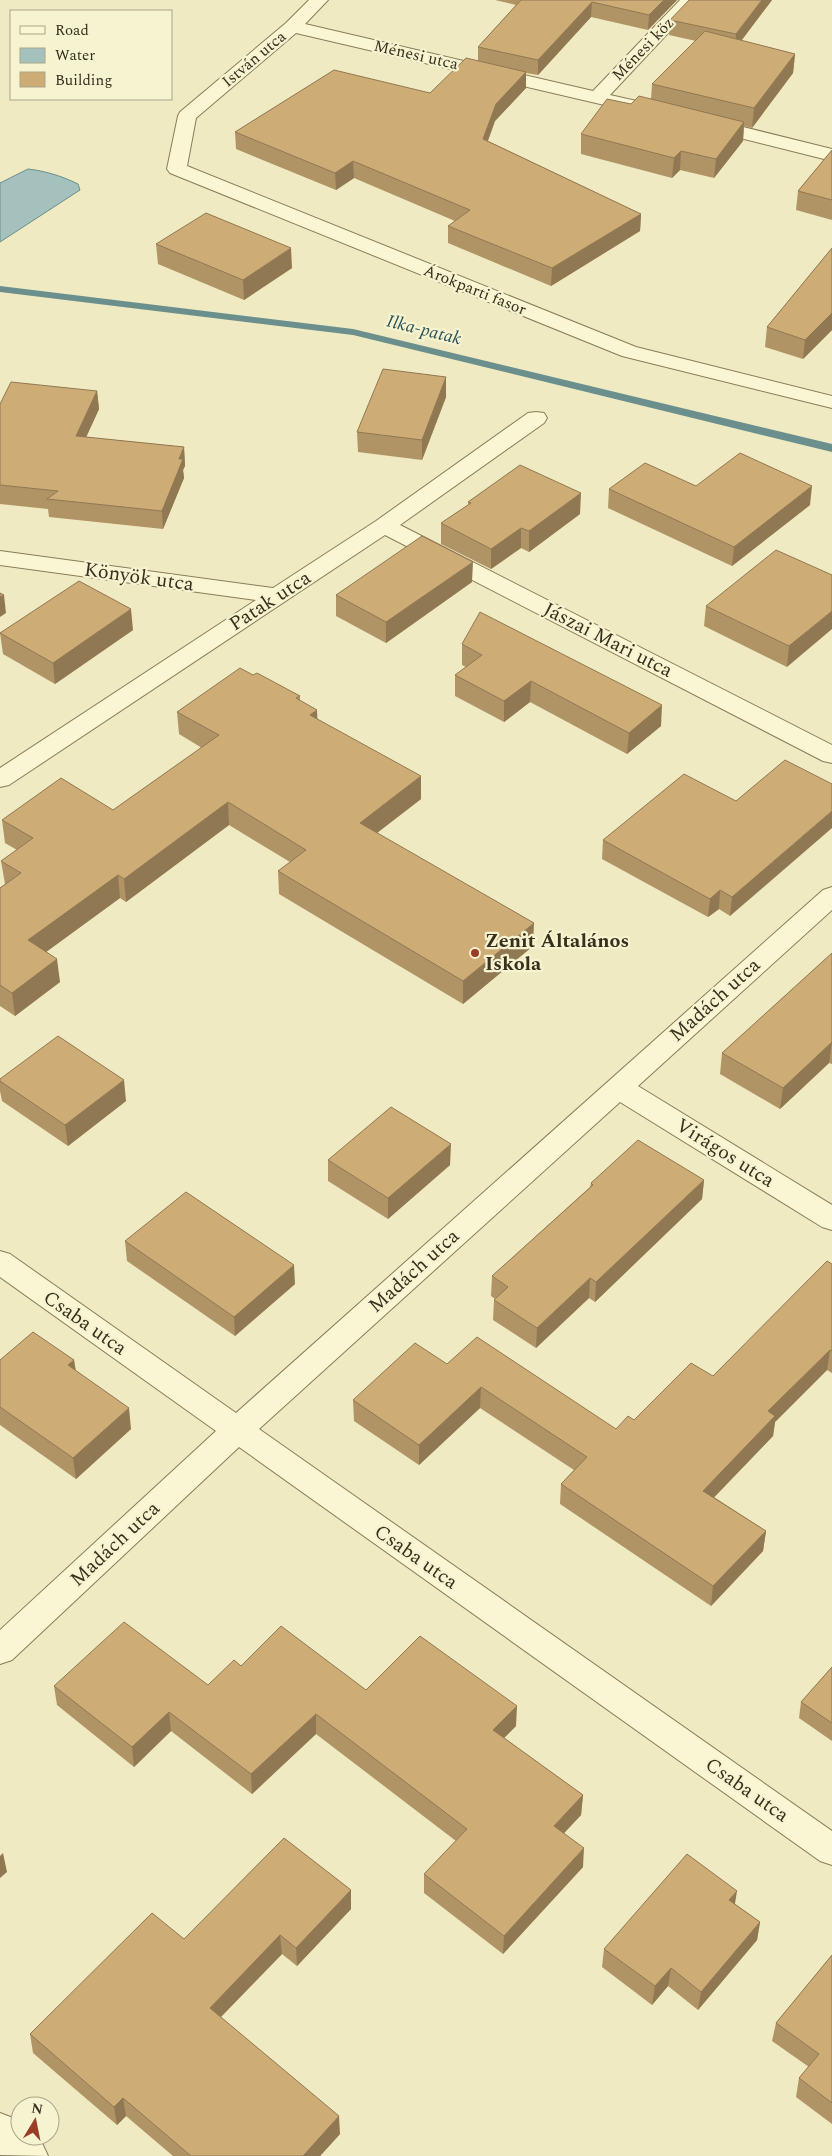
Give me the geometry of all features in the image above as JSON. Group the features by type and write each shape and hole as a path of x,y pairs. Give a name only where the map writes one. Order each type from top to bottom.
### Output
{"street":[{"name":"István utca","path":"187,116 292,27 319,0"},
{"name":"Ménesi köz","path":"597,97 690,0"},
{"name":"Ménesi utca","path":"292,27 663,113"},
{"name":"Árokparti fasor","path":"187,116 177,169 629,352 832,402"},
{"path":"691,120 832,155"},
{"name":"Patak utca","path":"0,779 384,526 536,418"},
{"name":"Jászai Mari utca","path":"384,526 832,755"},
{"name":"Könyök utca","path":"0,558 277,596"},
{"name":"Madách utca","path":"0,1650 237,1430 832,896"},
{"name":"Virágos utca","path":"618,1088 832,1219"},
{"name":"Csaba utca","path":"0,1262 832,1850"},
{"path":"0,2131 29,2156"}],"water":[{"path":"28,169 66,179 78,184 80,190 0,242 0,183"}],"building":[{"path":"521,0 664,0 649,15 592,2 538,60 478,47"},
{"path":"689,0 762,0 736,34 670,20"},
{"path":"705,31 795,54 754,108 652,84"},
{"path":"466,58 526,72 496,104 483,139 641,214 552,268 448,226 470,210 353,161 335,173 235,132 334,70 430,93"},
{"path":"639,96 744,122 716,159 681,151 674,158 581,134 607,99 631,104"},
{"path":"832,150 832,200 798,191"},
{"path":"206,213 291,248 243,280 156,244"},
{"path":"832,248 832,313 805,340 767,327"},
{"path":"383,369 446,377 422,440 357,432"},
{"path":"11,382 97,391 76,436 184,447 179,459 183,459 162,511 47,499 58,491 0,485 0,404"},
{"path":"740,453 812,486 734,547 609,489 645,463 696,486"},
{"path":"520,465 581,493 529,531 521,528 491,549 441,523 471,503 468,502"},
{"path":"422,536 473,562 386,622 336,595"},
{"path":"776,550 832,575 832,611 789,646 706,606"},
{"path":"79,581 131,609 53,663 0,633"},
{"path":"480,612 662,705 629,733 531,681 504,701 455,675 482,655 462,644"},
{"path":"240,668 253,675 257,673 300,696 296,698 317,710 310,715 421,776 360,823 534,923 463,981 278,871 306,850 228,802 124,879 118,875 28,940 57,959 12,993 0,985 0,888 21,873 1,861 33,838 2,820 61,778 113,810 219,735 177,712"},
{"path":"785,760 832,784 832,811 732,897 720,890 710,899 603,840 684,774 736,801"},
{"path":"832,953 832,1042 783,1088 722,1053"},
{"path":"58,1036 124,1080 65,1125 0,1081 0,1079"},
{"path":"391,1107 451,1144 388,1198 328,1160"},
{"path":"638,1140 704,1180 596,1282 590,1278 537,1328 494,1300 508,1287 492,1276 593,1185 591,1183"},
{"path":"186,1192 294,1265 234,1317 125,1241"},
{"path":"827,1261 832,1264 832,1351 830,1350 768,1411 775,1416 703,1491 766,1531 713,1586 561,1484 587,1457 481,1387 419,1445 353,1400 415,1343 447,1364 477,1337 616,1429 628,1416 634,1420 691,1363 713,1376"},
{"path":"33,1332 74,1360 68,1365 129,1408 73,1458 0,1407 0,1360"},
{"path":"124,1622 208,1685 234,1660 241,1666 281,1626 366,1690 420,1636 517,1706 493,1730 583,1795 554,1826 584,1848 504,1936 424,1874 467,1829 316,1714 251,1774 169,1712 132,1747 54,1686"},
{"path":"832,1667 832,1723 801,1702"},
{"path":"284,1838 351,1890 296,1948 280,1935 210,2008 339,2116 303,2156 191,2156 123,2098 114,2107 30,2034 152,1913 184,1939"},
{"path":"687,1854 737,1891 729,1900 760,1922 701,1992 671,1968 655,1986 604,1949"},
{"path":"832,1955 832,2103 799,2078 819,2054 776,2023"}],"waterway":[{"name":"Ilka-patak","path":"0,289 353,332 832,448"}],"place":[{"name":"Zenit Általános Iskola","path":"475,953"}]}
